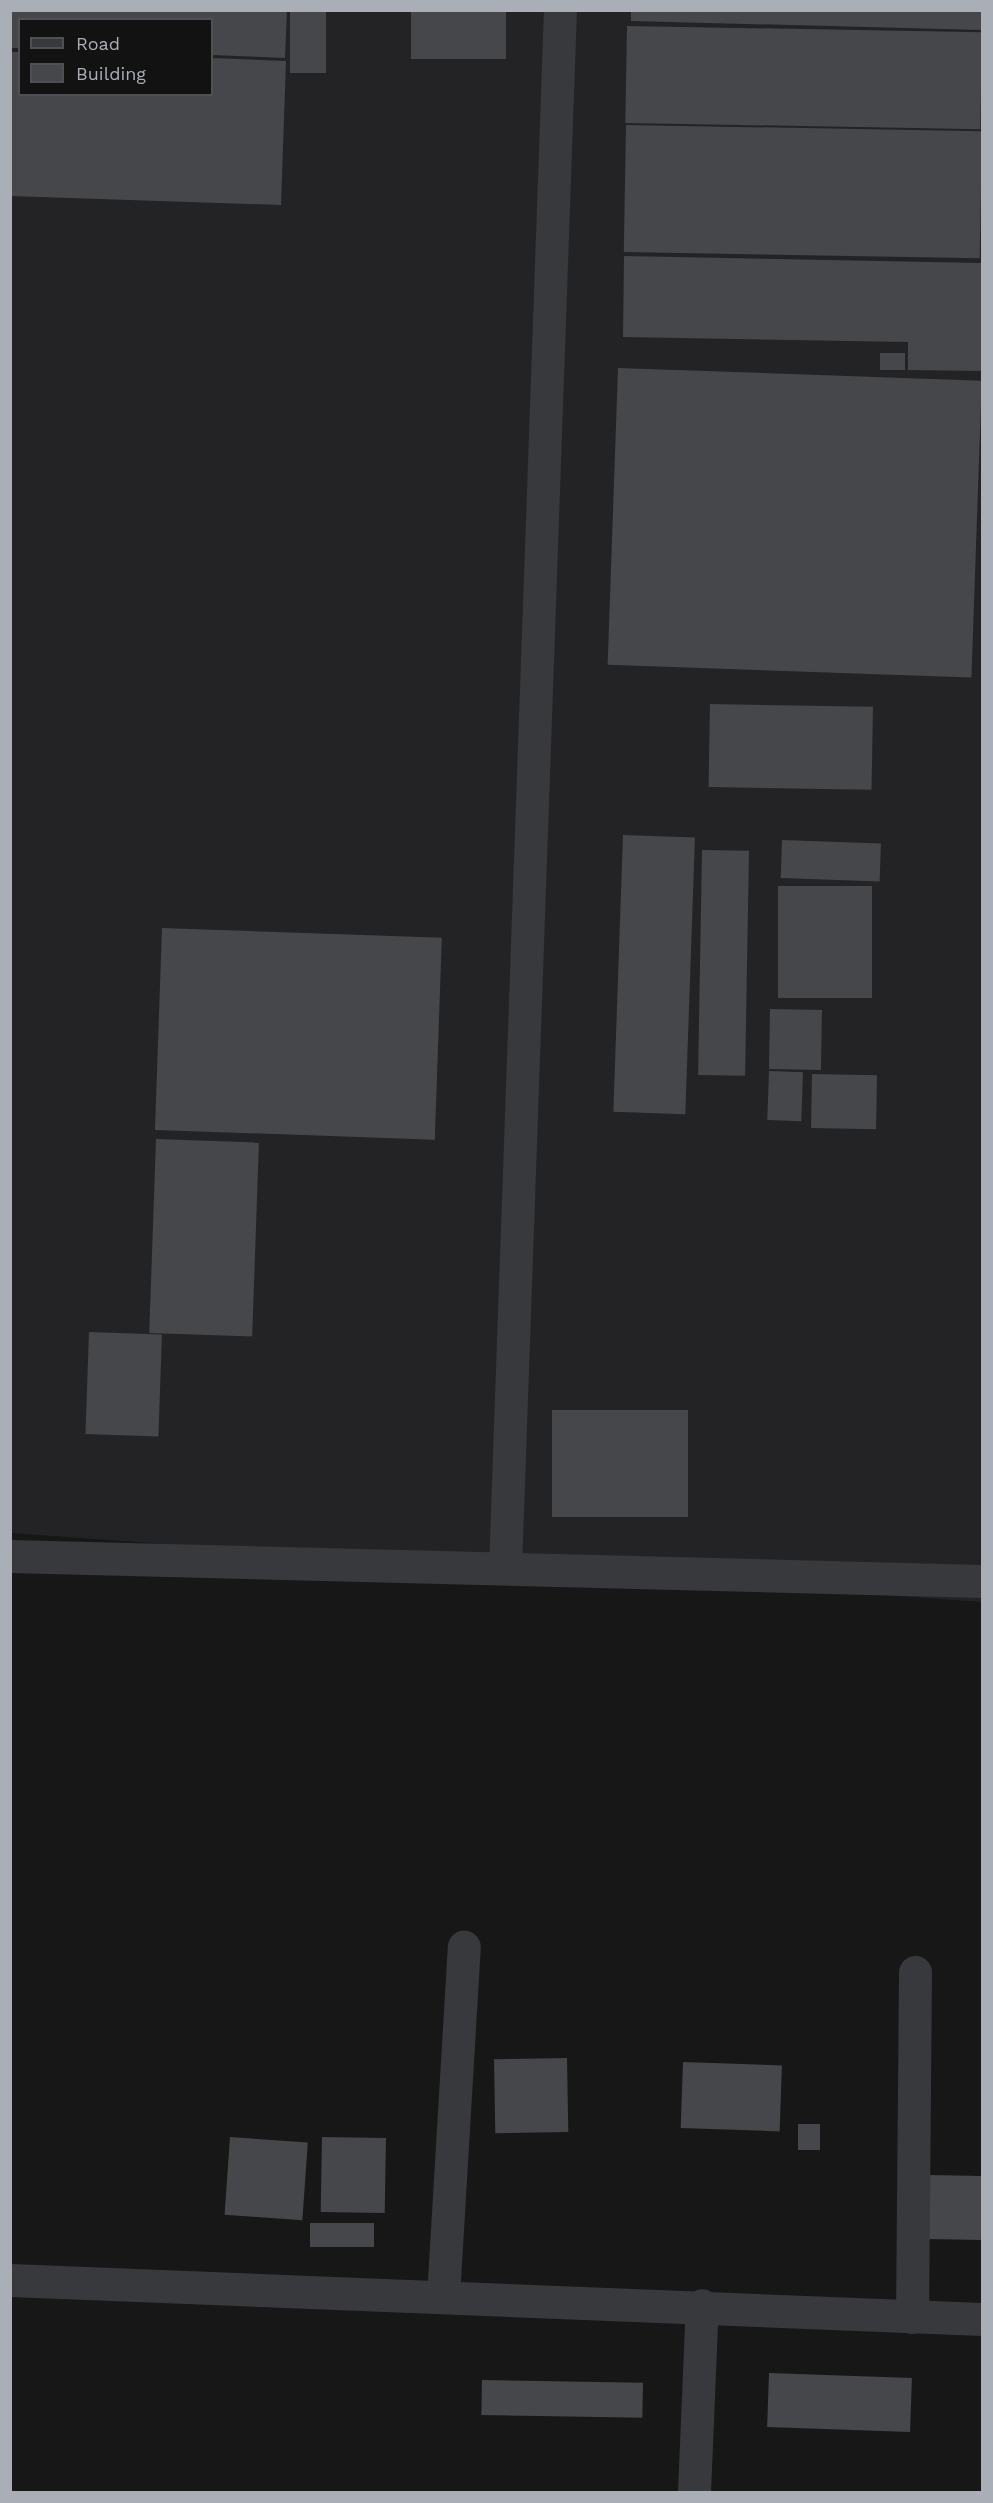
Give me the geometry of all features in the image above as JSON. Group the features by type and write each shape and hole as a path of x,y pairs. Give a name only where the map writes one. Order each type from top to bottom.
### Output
{"street":[{"path":"505,1568 560,10"},
{"path":"10,1556 982,1581"},
{"path":"443,2297 464,1947"},
{"path":"912,2317 915,1972"},
{"path":"10,2280 702,2305 982,2319"},
{"path":"694,2493 702,2305"}],"shaded area":[{"path":"10,11 982,11 982,1602 11,1533"}],"building":[{"path":"10,10 287,10 285,58 213,55 213,18 18,18 18,48 10,48"},
{"path":"290,10 326,10 326,73 290,73"},
{"path":"411,10 506,10 506,59 411,59"},
{"path":"631,10 982,10 982,30 631,21"},
{"path":"627,26 982,32 980,129 625,123"},
{"path":"10,52 18,52 18,96 213,96 213,58 286,61 281,205 10,196"},
{"path":"626,125 982,131 980,258 624,252"},
{"path":"624,256 982,263 982,371 908,370 908,342 623,337"},
{"path":"880,353 905,353 905,370 880,370"},
{"path":"618,368 982,381 971,678 608,665"},
{"path":"710,704 873,707 872,790 709,787"},
{"path":"623,835 695,838 685,1114 613,1112"},
{"path":"782,840 881,843 880,881 781,878"},
{"path":"702,850 749,851 745,1076 698,1075"},
{"path":"778,886 872,886 872,998 778,998"},
{"path":"162,928 442,938 435,1140 155,1130"},
{"path":"770,1009 822,1010 821,1070 769,1069"},
{"path":"769,1071 803,1072 801,1121 767,1120"},
{"path":"812,1074 877,1075 876,1129 811,1128"},
{"path":"156,1139 259,1143 252,1336 149,1333"},
{"path":"89,1332 162,1335 158,1436 85,1434"},
{"path":"552,1410 688,1410 688,1517 552,1517"},
{"path":"567,2058 568,2132 495,2133 494,2059"},
{"path":"683,2062 782,2065 780,2131 681,2128"},
{"path":"798,2124 820,2124 820,2150 798,2150"},
{"path":"230,2137 308,2142 302,2220 225,2215"},
{"path":"322,2137 386,2138 385,2213 321,2212"},
{"path":"928,2175 982,2176 981,2240 927,2239"},
{"path":"310,2223 374,2223 374,2247 310,2247"},
{"path":"769,2373 912,2378 910,2432 767,2427"},
{"path":"482,2380 643,2383 642,2418 481,2415"}]}
